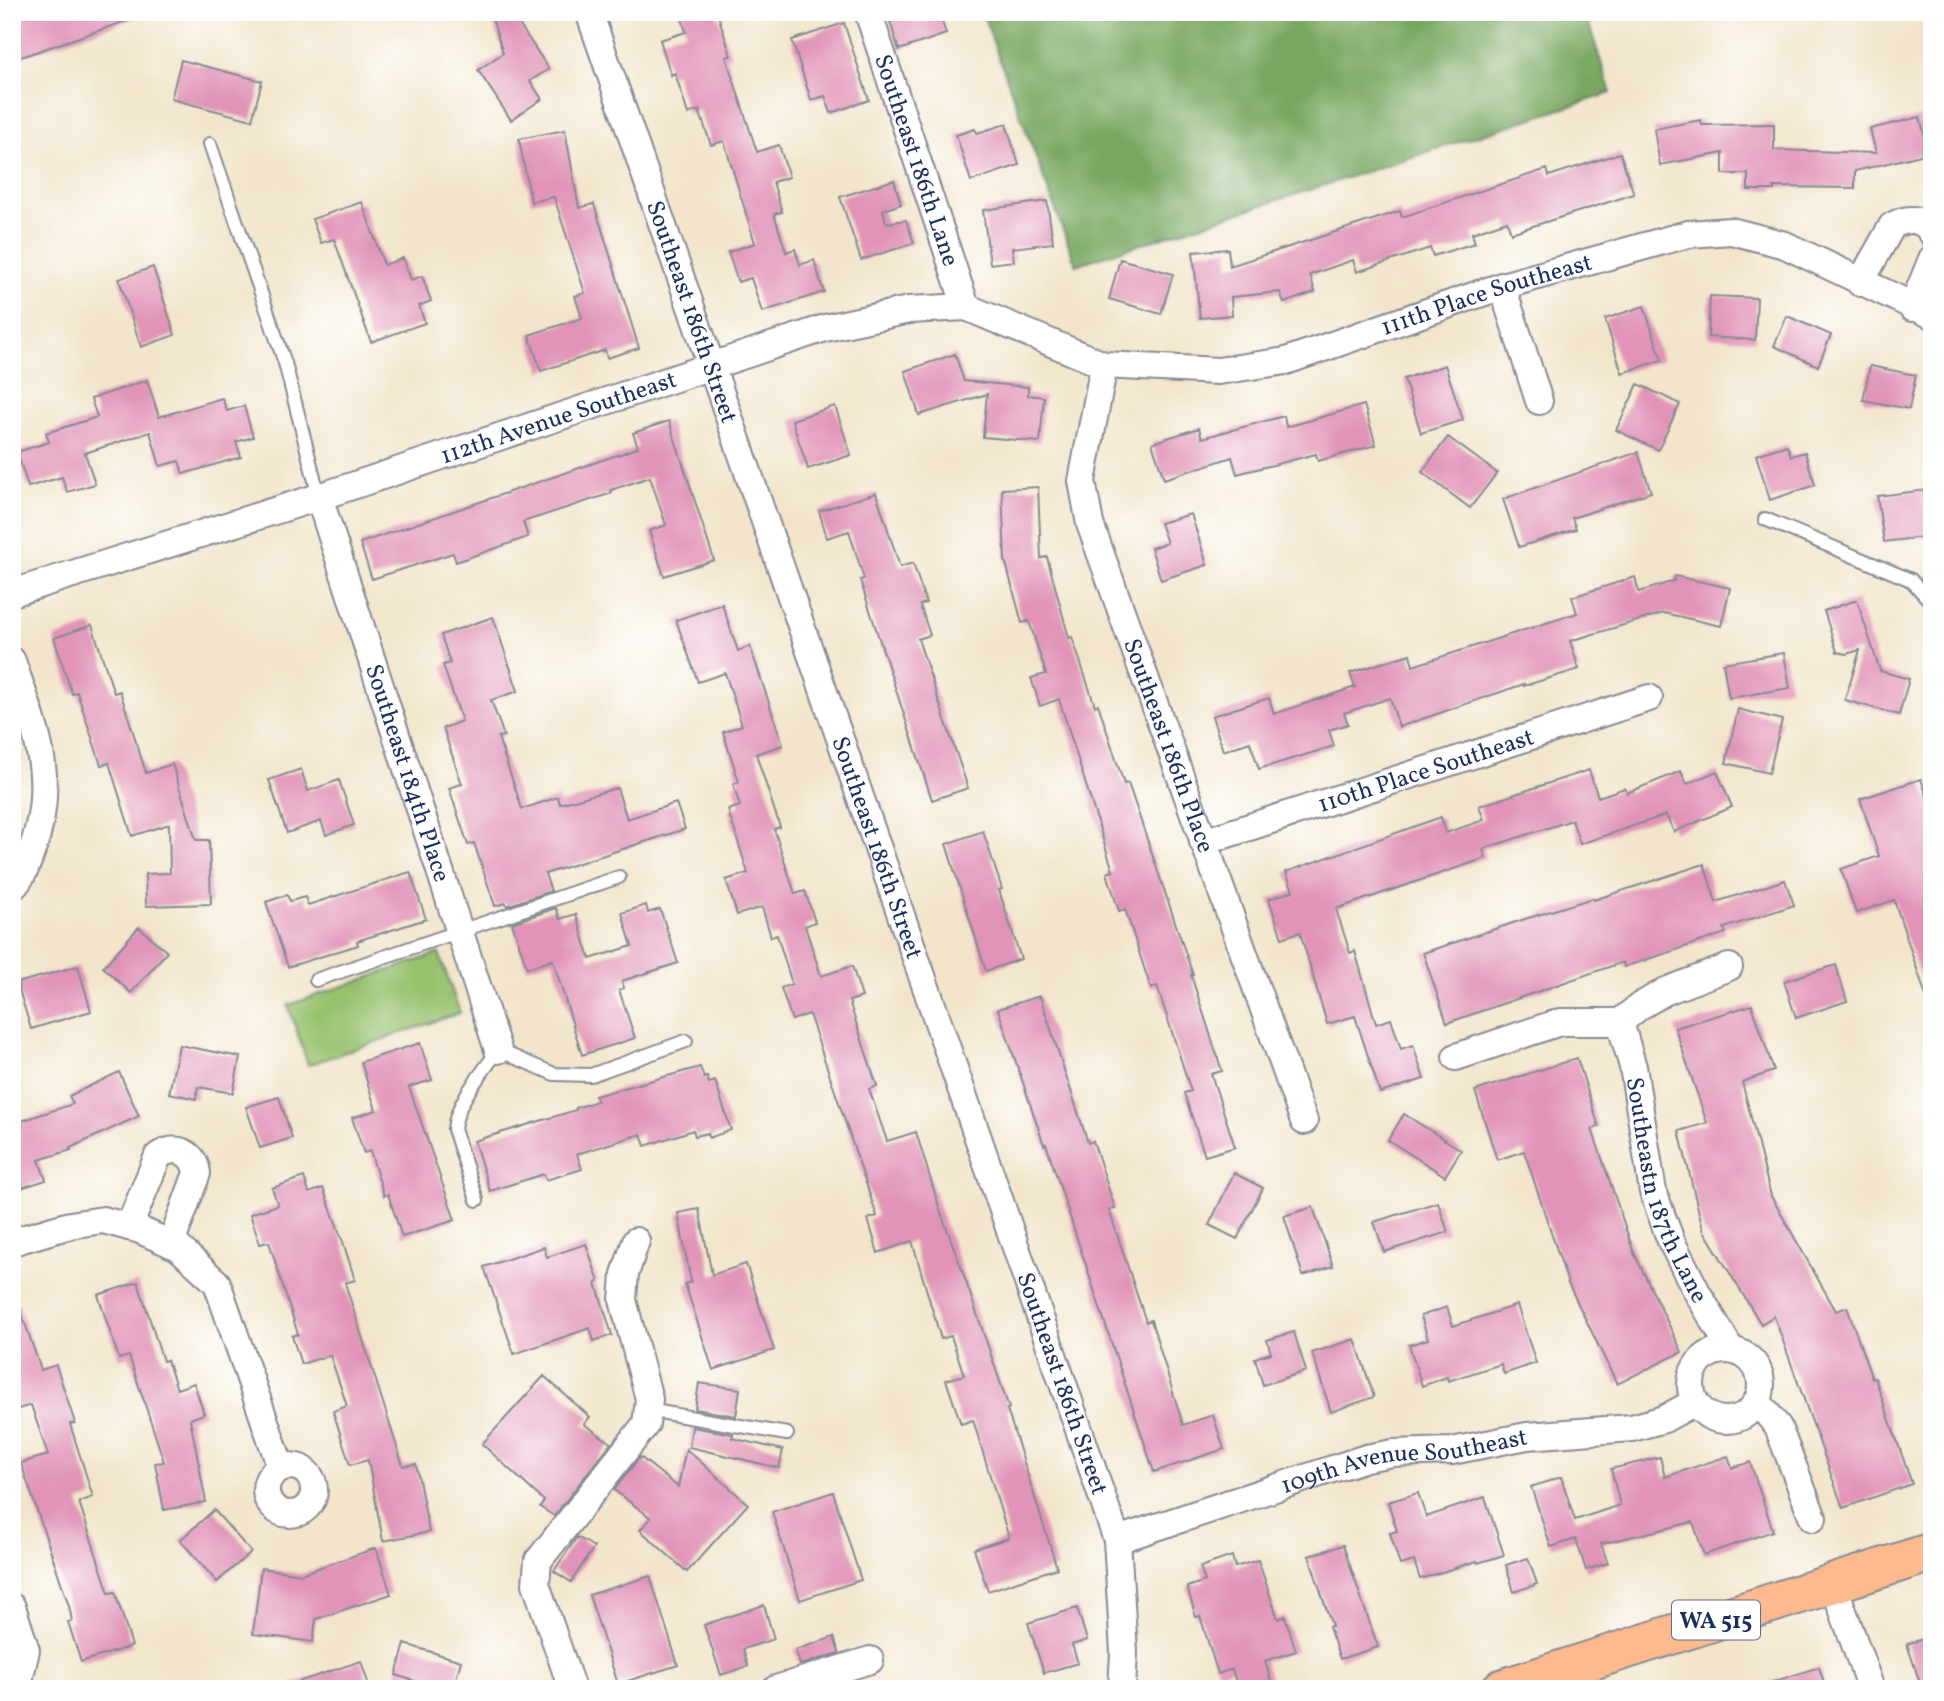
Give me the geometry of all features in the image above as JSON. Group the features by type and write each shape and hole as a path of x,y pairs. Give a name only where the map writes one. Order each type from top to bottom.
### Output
{"main road":[{"name":"WA 515","path":"1501,1689 1932,1552"}],"street":[{"name":"Southeast 186th Street","path":"589,12 1118,1540 1124,1652 1122,1689"},
{"name":"Southeast 186th Lane","path":"868,12 966,307"},
{"path":"1860,283 1892,226 1910,219 1921,222 1932,233"},
{"name":"111th Place Southeast","path":"1104,365 1218,371 1286,361 1502,286 1688,234 1731,231 1785,245 1922,312 1932,260"},
{"path":"1502,286 1539,401"},
{"name":"112th Avenue Southeast","path":"12,593 318,497 825,328 909,310 966,307 1104,365"},
{"name":"Southeast 186th Place","path":"1104,365 1082,481 1090,524 1304,1121"},
{"name":"Southeast 184th Place","path":"318,497 498,1050"},
{"path":"12,661 38,736 46,784 36,839 21,879 12,888"},
{"name":"110th Place Southeast","path":"1203,842 1649,698"},
{"path":"1456,1058 1560,1022 1620,1022 1666,991 1729,967"},
{"name":"Southeastn 187th Lane","path":"1620,1022 1633,1067 1653,1192 1671,1241 1731,1350 1742,1353 1757,1369 1761,1390 1757,1401"},
{"path":"135,1228 158,1156 166,1151 184,1152 196,1164 197,1173 171,1244"},
{"path":"12,1242 70,1225 103,1220 135,1228 178,1247 217,1283 281,1468"},
{"path":"572,1689 536,1584 538,1561 646,1424 649,1399 623,1300 625,1274 636,1241"},
{"path":"1731,1350 1720,1350 1700,1360 1691,1381 1695,1402 1702,1411 1721,1420 1742,1416 1757,1401 1778,1427 1813,1518"},
{"name":"109th Avenue Southeast","path":"1118,1540 1366,1458 1393,1453 1452,1451 1527,1436 1632,1428 1664,1419 1695,1402"},
{"path":"1833,1583 1871,1689"},
{"path":"12,1607 26,1650 17,1689"},
{"path":"776,1689 870,1660"}],"lane":[{"path":"210,144 285,363 318,497"},
{"path":"1765,519 1911,580 1932,603"},
{"path":"316,980 619,877"},
{"path":"477,1200 454,1129 455,1118 498,1050 554,1074 591,1076 686,1041"},
{"path":"648,1410 787,1434"}],"green space":[{"path":"982,12 1585,12 1611,93 1076,265"},
{"path":"439,953 460,1013 308,1065 288,1005"}],"building":[{"path":"12,12 140,12 141,16 12,60"},
{"path":"490,12 511,12 549,69 530,81 542,99 511,120 478,70 503,53"},
{"path":"680,12 717,12 731,56 726,57 757,152 779,145 789,177 773,182 782,212 774,214 786,252 795,249 800,265 814,260 824,292 762,312 751,278 738,282 728,252 755,243 724,141 711,145 699,110 688,114 675,73 671,75 660,40 686,32"},
{"path":"887,12 939,12 946,34 899,50"},
{"path":"844,23 869,100 831,113 825,96 811,100 792,40"},
{"path":"181,60 262,81 252,120 171,99"},
{"path":"1920,117 1929,153 1855,171 1855,188 1774,187 1774,190 1748,190 1748,174 1723,174 1723,153 1660,165 1654,129 1701,120 1702,125 1774,124 1774,150 1876,153 1870,129"},
{"path":"1006,124 1019,165 971,181 956,135 975,129 977,133"},
{"path":"565,130 579,208 594,204 639,348 607,358 605,350 541,371 529,335 582,318 575,296 585,293 554,197 531,202 519,139"},
{"path":"1620,153 1634,194 1511,233 1507,221 1472,233 1475,243 1433,256 1430,248 1357,272 1353,260 1310,275 1315,292 1284,303 1280,292 1231,297 1232,315 1200,318 1193,252 1228,249 1230,266 1400,211 1402,217 1547,169 1549,176"},
{"path":"894,180 901,204 883,210 886,223 906,220 914,243 861,260 840,197"},
{"path":"1047,201 1053,243 1012,248 1014,261 990,264 983,210"},
{"path":"362,202 384,265 403,258 411,280 422,276 431,301 419,306 425,323 371,342 334,239 321,243 312,219"},
{"path":"1120,259 1173,274 1161,314 1109,299"},
{"path":"153,267 175,335 141,347 119,279"},
{"path":"1710,296 1757,298 1755,340 1708,337"},
{"path":"1644,306 1662,360 1622,373 1605,319"},
{"path":"1787,316 1831,335 1818,366 1774,346"},
{"path":"955,354 964,381 1028,387 1028,395 1044,397 1040,442 983,437 987,394 919,415 905,371"},
{"path":"1445,365 1463,420 1421,433 1404,379"},
{"path":"1870,366 1916,375 1909,409 1863,400"},
{"path":"147,380 159,417 222,398 227,411 244,406 253,437 236,442 241,457 183,474 179,461 160,466 150,432 85,453 95,484 67,492 62,477 28,487 17,452 49,442 46,433 97,417 91,399"},
{"path":"1638,384 1680,404 1658,450 1616,430"},
{"path":"1364,405 1376,445 1318,461 1316,454 1237,474 1232,457 1164,479 1152,443 1199,428 1202,438 1284,416 1286,427"},
{"path":"835,406 851,455 808,469 792,420"},
{"path":"669,421 714,560 664,576 649,531 666,525 650,477 611,490 612,493 523,522 528,537 456,562 453,553 372,579 360,543 623,453 638,447 633,433"},
{"path":"1448,437 1497,473 1470,508 1422,472"},
{"path":"1787,445 1791,456 1805,452 1815,485 1770,500 1756,455"},
{"path":"1638,452 1651,492 1572,518 1576,529 1519,547 1503,499"},
{"path":"1038,487 1041,558 1047,557 1069,638 1072,637 1095,706 1098,704 1124,784 1128,783 1193,975 1222,1071 1211,1074 1235,1147 1205,1156 1184,1093 1191,1091 1157,986 1151,989 1125,909 1119,911 1107,873 1113,871 1059,699 1040,706 1031,678 1046,674 1029,621 1022,623 1005,560 1002,489"},
{"path":"1926,490 1932,536 1884,542 1877,496"},
{"path":"876,493 900,567 913,563 926,603 920,605 930,635 918,639 968,788 932,800 860,580 864,579 849,531 827,538 819,511"},
{"path":"1191,514 1207,565 1161,580 1151,548 1167,543 1160,523"},
{"path":"1675,576 1730,588 1721,626 1664,613 1570,641 1579,669 1524,684 1399,727 1390,698 1344,713 1348,724 1329,730 1334,746 1259,769 1250,742 1223,751 1212,716 1269,698 1274,714 1355,687 1350,673 1410,654 1413,666 1577,613 1572,597 1635,577 1639,592 1674,581"},
{"path":"1857,600 1880,671 1909,679 1899,715 1845,700 1860,650 1846,654 1837,652 1824,611"},
{"path":"722,604 738,651 750,646 783,745 756,754 780,827 774,829 795,894 805,891 815,922 805,926 821,976 852,966 862,997 849,1001 877,1086 869,1089 887,1141 916,1132 940,1210 1009,1408 1007,1409 1057,1568 988,1591 974,1549 1009,1538 973,1420 961,1424 946,1380 964,1375 951,1336 941,1339 912,1241 878,1253 868,1219 877,1216 809,1014 792,1020 781,988 792,984 777,935 771,937 762,907 737,915 726,880 748,873 728,810 740,806 733,784 739,782 723,732 742,725 725,673 698,682 676,620"},
{"path":"493,617 518,691 491,700 504,736 498,737 522,809 558,797 560,804 617,788 627,819 676,803 685,829 545,874 551,891 507,906 506,903 495,906 474,843 468,845 449,788 462,784 443,728 462,721 443,665 450,663 441,635"},
{"path":"92,625 114,693 120,691 146,773 172,764 196,840 209,840 211,904 146,906 145,874 170,873 169,824 132,836 109,763 101,765 77,692 72,694 54,638"},
{"path":"1784,653 1790,688 1729,698 1723,663"},
{"path":"1738,709 1782,720 1769,773 1726,763"},
{"path":"301,769 308,791 339,780 354,825 326,835 321,821 287,833 269,780"},
{"path":"1589,770 1598,797 1625,788 1627,793 1681,771 1687,784 1717,771 1732,807 1674,832 1666,815 1580,844 1572,820 1483,849 1486,858 1336,909 1350,953 1355,951 1376,1024 1391,1019 1401,1049 1413,1045 1424,1079 1380,1093 1355,1016 1327,1024 1300,932 1282,938 1269,899 1293,891 1286,872 1441,817 1446,833 1484,820 1479,806"},
{"path":"1921,779 1932,811 1932,1001 1928,1002 1894,900 1856,913 1841,869 1879,856 1860,799"},
{"path":"983,831 1021,959 986,971 946,844"},
{"path":"1704,864 1716,902 1785,880 1794,905 1724,928 1726,933 1624,967 1623,962 1447,1023 1423,953"},
{"path":"410,872 426,919 357,941 358,945 288,967 266,902 287,895 290,901 305,897 308,905"},
{"path":"646,905 648,913 660,909 678,963 622,981 624,988 619,990 635,1038 582,1055 553,960 527,968 512,923 556,908 560,919 576,914 590,959 632,946 622,913"},
{"path":"139,927 167,952 131,993 103,967"},
{"path":"1836,965 1847,1001 1796,1018 1784,981"},
{"path":"78,966 91,1011 31,1029 17,983"},
{"path":"1040,996 1088,1143 1093,1141 1115,1208 1109,1210 1146,1322 1151,1320 1183,1425 1213,1415 1224,1449 1154,1472 1046,1144 1044,1145 998,1009"},
{"path":"1752,1005 1774,1071 1742,1082 1771,1196 1836,1311 1847,1307 1912,1484 1843,1508 1774,1316 1761,1324 1703,1229 1679,1131 1707,1123 1675,1028"},
{"path":"420,1043 432,1080 409,1087 455,1220 402,1237 388,1194 384,1196 370,1151 364,1153 352,1118 376,1110 361,1062"},
{"path":"179,1045 240,1057 233,1093 198,1087 196,1099 169,1093"},
{"path":"1577,1058 1599,1127 1592,1129 1634,1253 1682,1352 1617,1384 1568,1283 1524,1151 1497,1160 1475,1091"},
{"path":"700,1067 709,1083 715,1081 731,1130 709,1138 708,1133 695,1136 693,1130 645,1146 641,1134 577,1154 582,1169 546,1180 544,1174 490,1191 474,1141 576,1110 597,1101 595,1096"},
{"path":"119,1072 139,1116 70,1148 71,1150 39,1160 46,1180 12,1191 12,1124 73,1104 69,1096"},
{"path":"279,1097 292,1138 260,1148 246,1107"},
{"path":"1404,1114 1461,1150 1445,1176 1388,1140"},
{"path":"1234,1173 1263,1188 1237,1239 1209,1225"},
{"path":"304,1177 309,1193 323,1188 343,1242 355,1280 345,1283 403,1466 416,1464 429,1532 383,1541 368,1460 350,1465 333,1411 347,1406 330,1355 301,1364 292,1336 298,1334 269,1242 260,1244 250,1214 278,1205 272,1188"},
{"path":"1438,1202 1448,1232 1384,1252 1374,1222"},
{"path":"1313,1207 1333,1266 1303,1276 1284,1216"},
{"path":"699,1209 712,1275 746,1264 774,1350 713,1370 685,1284 691,1282 678,1213"},
{"path":"586,1244 612,1335 594,1341 590,1328 514,1354 484,1267 544,1247 547,1257"},
{"path":"138,1282 163,1361 167,1360 177,1389 194,1383 204,1414 190,1419 206,1502 164,1510 155,1463 164,1462 129,1356 119,1359 98,1295"},
{"path":"12,1297 16,1297 41,1370 56,1365 75,1423 70,1424 93,1497 79,1502 109,1593 115,1592 132,1646 81,1662 68,1622 72,1621 69,1606 21,1463 48,1455 31,1405 12,1411"},
{"path":"1517,1305 1536,1363 1504,1374 1501,1364 1448,1381 1447,1377 1422,1386 1409,1345 1428,1339 1421,1316 1447,1307 1453,1326"},
{"path":"1294,1332 1306,1371 1263,1385 1255,1358 1271,1353 1267,1340"},
{"path":"1355,1339 1374,1397 1331,1412 1312,1353"},
{"path":"544,1376 590,1417 584,1424 611,1443 554,1516 540,1507 544,1501 482,1444"},
{"path":"699,1383 740,1389 736,1416 695,1409"},
{"path":"692,1427 733,1434 732,1438 783,1450 779,1468 689,1447"},
{"path":"686,1449 748,1504 687,1572 640,1530 651,1518 614,1490 640,1457 678,1487"},
{"path":"1728,1456 1732,1468 1750,1462 1773,1531 1704,1555 1693,1522 1601,1544 1608,1563 1586,1570 1576,1539 1551,1547 1531,1487 1561,1477 1575,1520 1620,1505 1611,1469 1660,1457 1665,1477"},
{"path":"833,1492 861,1580 800,1600 772,1512"},
{"path":"1418,1493 1426,1517 1485,1497 1504,1555 1420,1579 1414,1561 1400,1565 1390,1533 1397,1531 1388,1502"},
{"path":"214,1510 251,1552 217,1582 180,1540"},
{"path":"577,1537 594,1547 571,1582 554,1571"},
{"path":"1343,1545 1378,1647 1340,1659 1309,1556"},
{"path":"376,1548 391,1594 316,1619 313,1642 253,1634 261,1568 301,1574"},
{"path":"1232,1556 1235,1567 1258,1560 1278,1619 1285,1616 1296,1651 1265,1661 1271,1681 1246,1689 1238,1689 1232,1669 1218,1674 1200,1616 1196,1617 1187,1587 1205,1581 1200,1567"},
{"path":"1528,1558 1537,1584 1514,1592 1506,1565"},
{"path":"650,1576 678,1665 618,1684 589,1595"},
{"path":"764,1605 774,1639 743,1649 748,1666 721,1675 704,1625"},
{"path":"1077,1608 1087,1640 1072,1645 1078,1663 1044,1673 1028,1623"},
{"path":"1932,1636 1932,1689 1922,1689 1907,1644"},
{"path":"834,1637 839,1653 800,1665 795,1650"},
{"path":"405,1644 461,1661 453,1689 418,1689 420,1683 396,1675"},
{"path":"361,1661 370,1689 290,1689 289,1685"},
{"path":"1819,1667 1826,1689 1764,1689 1763,1685"}]}
